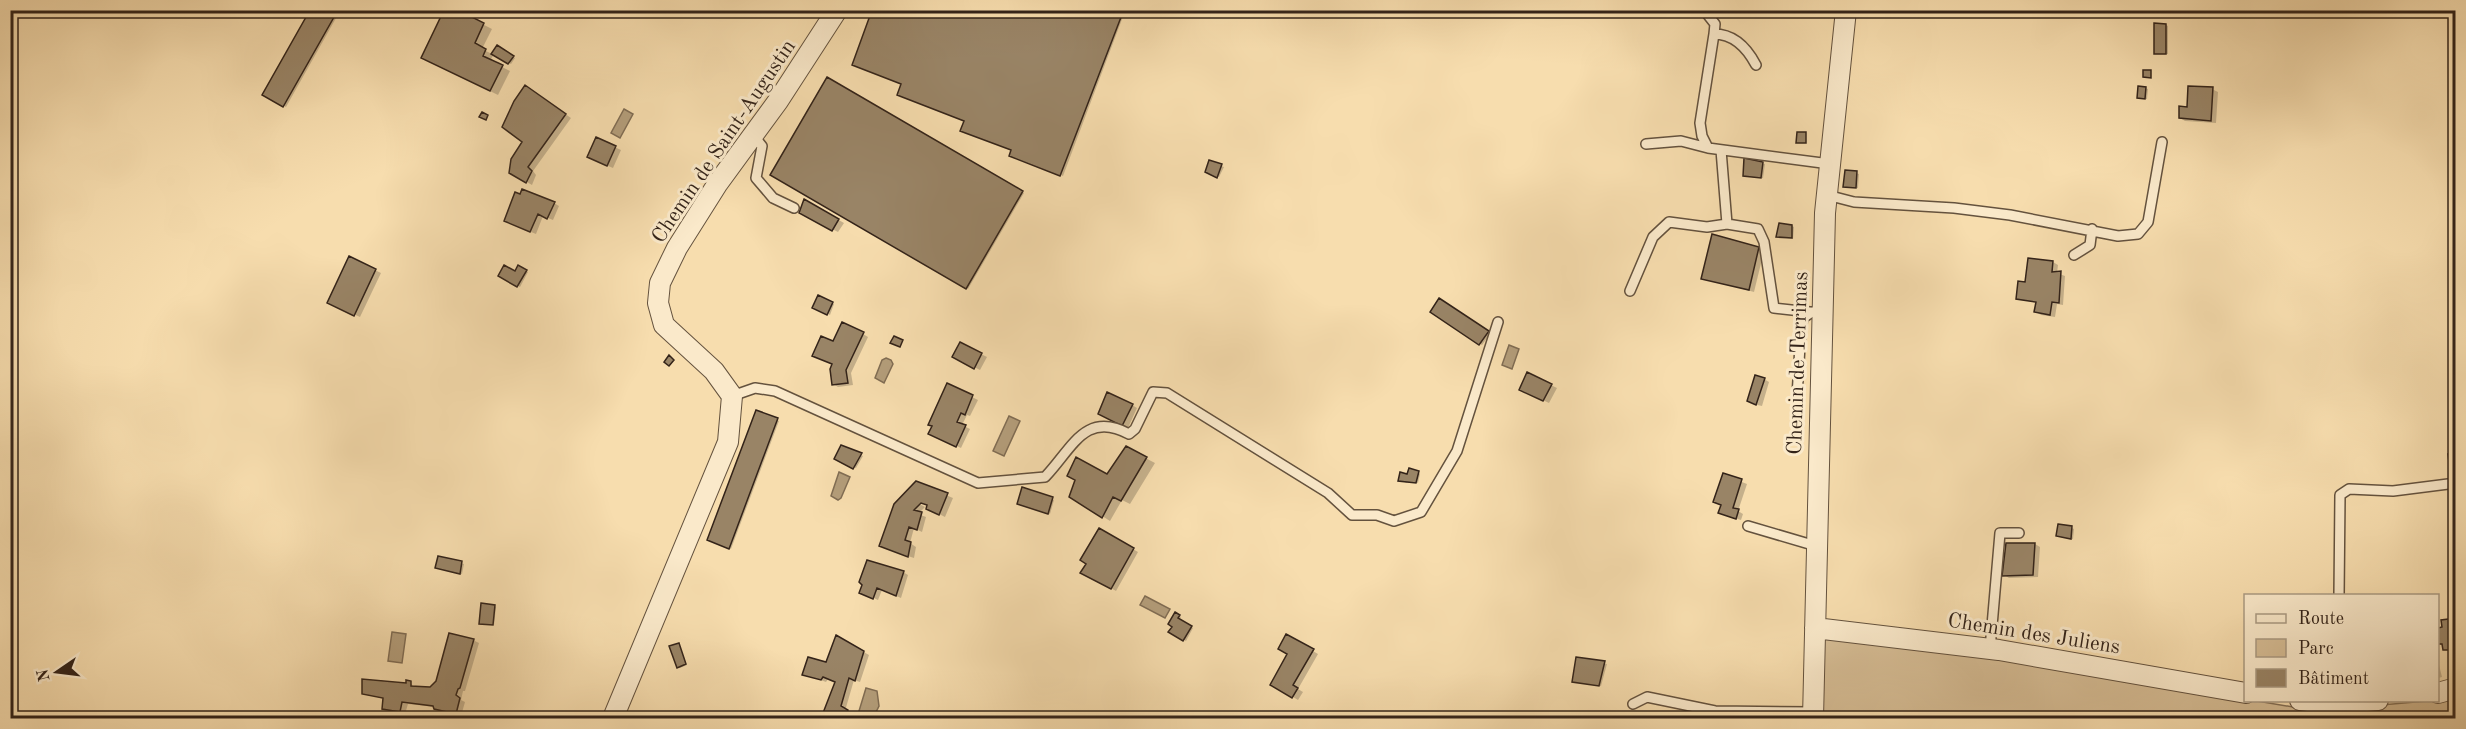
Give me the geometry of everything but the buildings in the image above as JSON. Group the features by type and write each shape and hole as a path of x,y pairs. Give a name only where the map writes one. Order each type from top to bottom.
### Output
{"street":[{"name":"Chemin de Saint-Augustin","path":"732,396 714,371 664,325 658,303 660,284 677,248 718,183 820,40 837,10"},
{"name":"Chemin de Terrimas","path":"1813,716 1816,313 1846,10"},
{"path":"613,718 728,442 732,396"},
{"name":"Chemin des Juliens","path":"1815,628 1990,649 2244,693"},
{"path":"2439,693 2456,688"}],"lane":[{"path":"1704,10 1715,24 1700,123 1702,136 1708,148"},
{"path":"1714,34 1726,34 1748,51 1756,65"},
{"path":"753,135 762,146 756,178 774,198 794,208"},
{"path":"1646,144 1681,141 1708,148 1830,164"},
{"path":"1827,195 1854,202 1954,208 2091,229 2118,236 2138,234 2148,222 2162,142"},
{"path":"1721,150 1727,224"},
{"path":"1630,291 1653,237 1669,222 1689,226 1727,224 1758,229 1764,242 1774,308 1816,313"},
{"path":"2074,255 2090,245 2091,229"},
{"path":"1797,397 1803,318 1816,313"},
{"path":"732,396 755,388 775,391 978,483 1045,477 1089,429 1104,425 1118,428 1129,434 1135,429 1154,392 1167,393 1328,493 1352,515 1377,515 1394,521 1421,512 1457,451 1498,322"},
{"path":"2339,594 2340,495 2349,489 2393,491 2456,483"},
{"path":"1748,526 1816,546"},
{"path":"1990,649 2001,533 2019,533"},
{"path":"1633,704 1647,697 1715,711 1813,716"},
{"path":"2341,703 2364,718"}],"green space":[{"path":"1821,632 1997,657 2244,699 2244,702 2263,702 2293,707 2439,702 2439,700 2456,694 2455,718 1818,718"}],"shaded area":[{"path":"624,109 633,114 620,138 611,133"},
{"path":"1509,345 1519,349 1512,369 1502,365"},
{"path":"886,358 893,364 884,383 875,378 882,360"},
{"path":"1009,416 1020,421 1004,456 993,451"},
{"path":"839,472 850,477 838,500 831,496"},
{"path":"1145,596 1170,609 1165,618 1140,605"},
{"path":"392,632 406,634 402,663 388,661"},
{"path":"866,688 877,691 879,706 874,716 865,718 859,711"}]}
